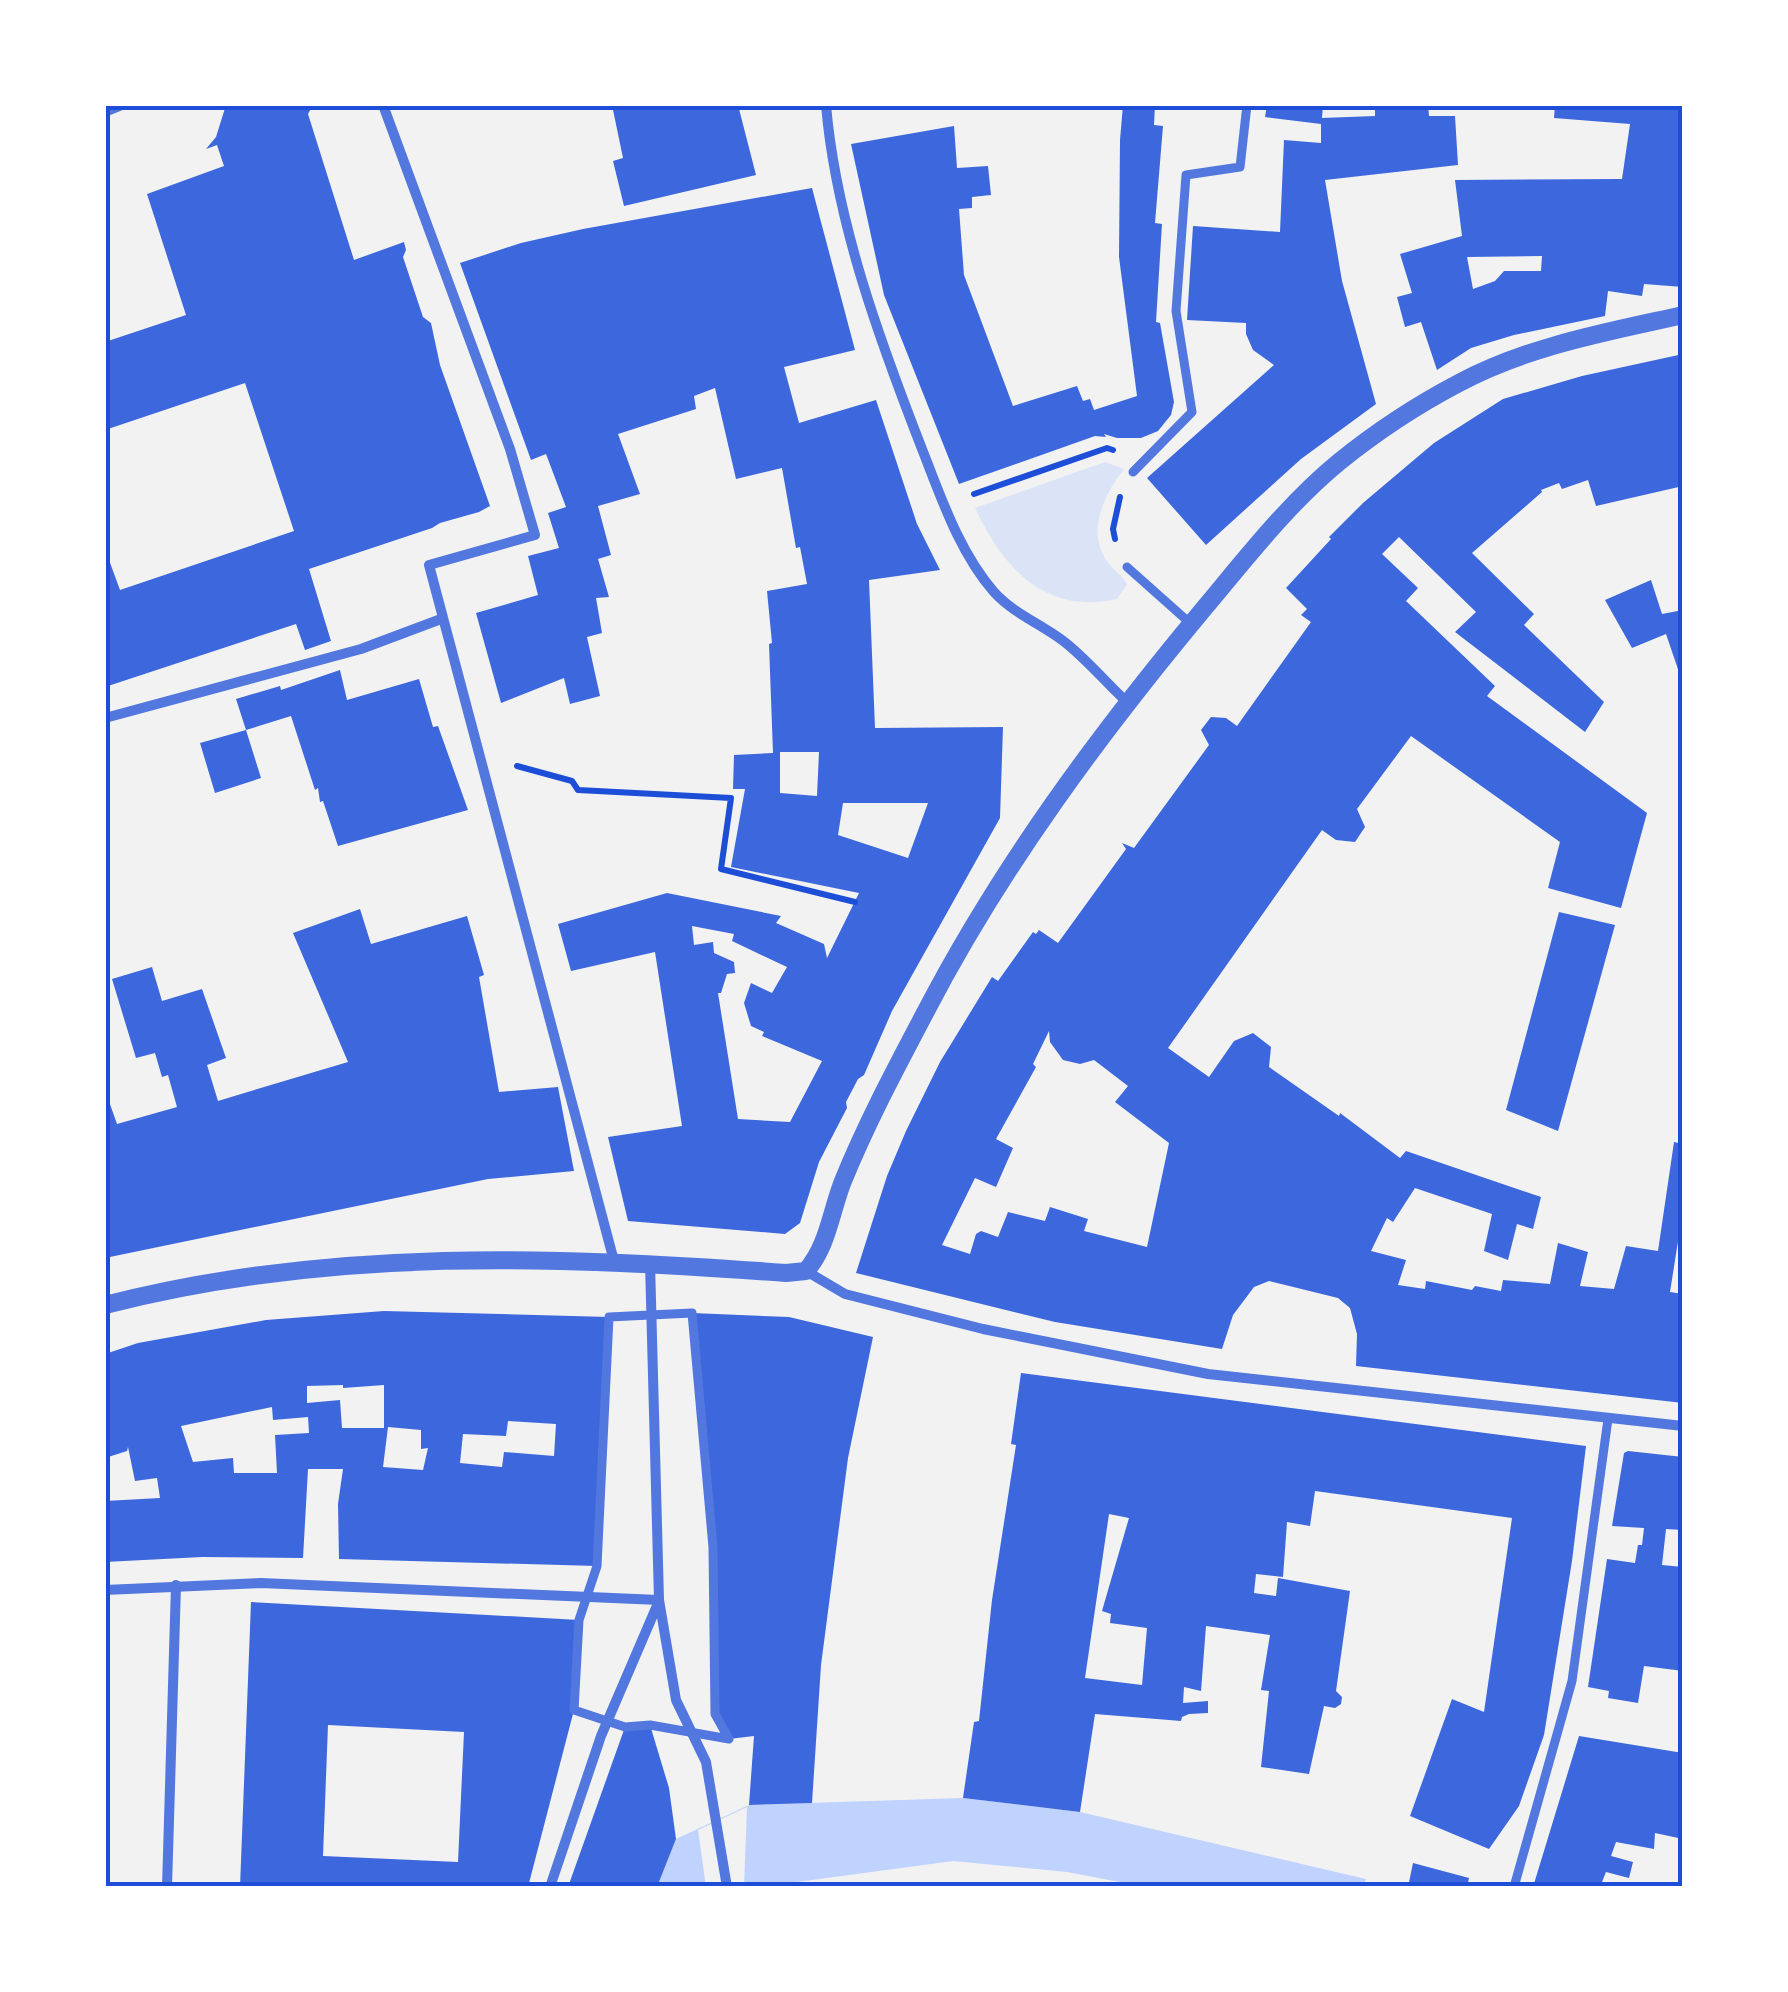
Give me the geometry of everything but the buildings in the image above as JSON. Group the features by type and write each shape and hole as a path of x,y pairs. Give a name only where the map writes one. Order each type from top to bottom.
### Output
{"street":[{"path":"105,112 122,105"},
{"path":"383,105 510,449 535,535 429,565 614,1260"},
{"path":"826,105 830,143 861,276 887,358 969,557 994,592 1024,618 1062,640 1128,703"},
{"path":"1133,472 1192,412 1176,311 1186,175 1240,167 1247,105"},
{"path":"806,1271 821,1249 842,1184 872,1116 942,982 1026,841 1128,703 1268,532 1337,463 1396,420 1459,383 1531,352 1683,315"},
{"path":"1127,567 1191,624"},
{"path":"105,718 361,650 441,618"},
{"path":"105,1305 190,1284 312,1266 439,1259 614,1260 806,1271 845,1294 983,1328 1208,1374 1683,1426"},
{"path":"650,1262 659,1600 676,1700 706,1762 728,1887"},
{"path":"692,1312 714,1547 715,1714 729,1739 650,1724 626,1727 574,1710 579,1620 596,1566 609,1317 652,1315 692,1312"},
{"path":"1514,1887 1572,1681 1608,1419"},
{"path":"105,1590 261,1583 659,1600"},
{"path":"167,1887 176,1585"},
{"path":"550,1887 608,1721 659,1600"}],"path":[{"path":"944,504 1106,448"},
{"path":"1127,567 1118,552 1113,529 1116,508 1133,472"},
{"path":"517,766 572,782 578,790 730,798 721,869 855,902"}],"shaded area":[{"path":"1105,462 1124,469 1104,504 1099,542 1111,566 1127,584 1117,599 1068,600 1048,593 1013,567 975,508"}],"water":[{"path":"963,1798 1080,1812 1366,1879 1363,1887 1146,1887 1067,1872 953,1861 760,1887 657,1887 676,1839 749,1805"}],"pier":[{"path":"747,1807 744,1887 706,1887 698,1830"}]}
